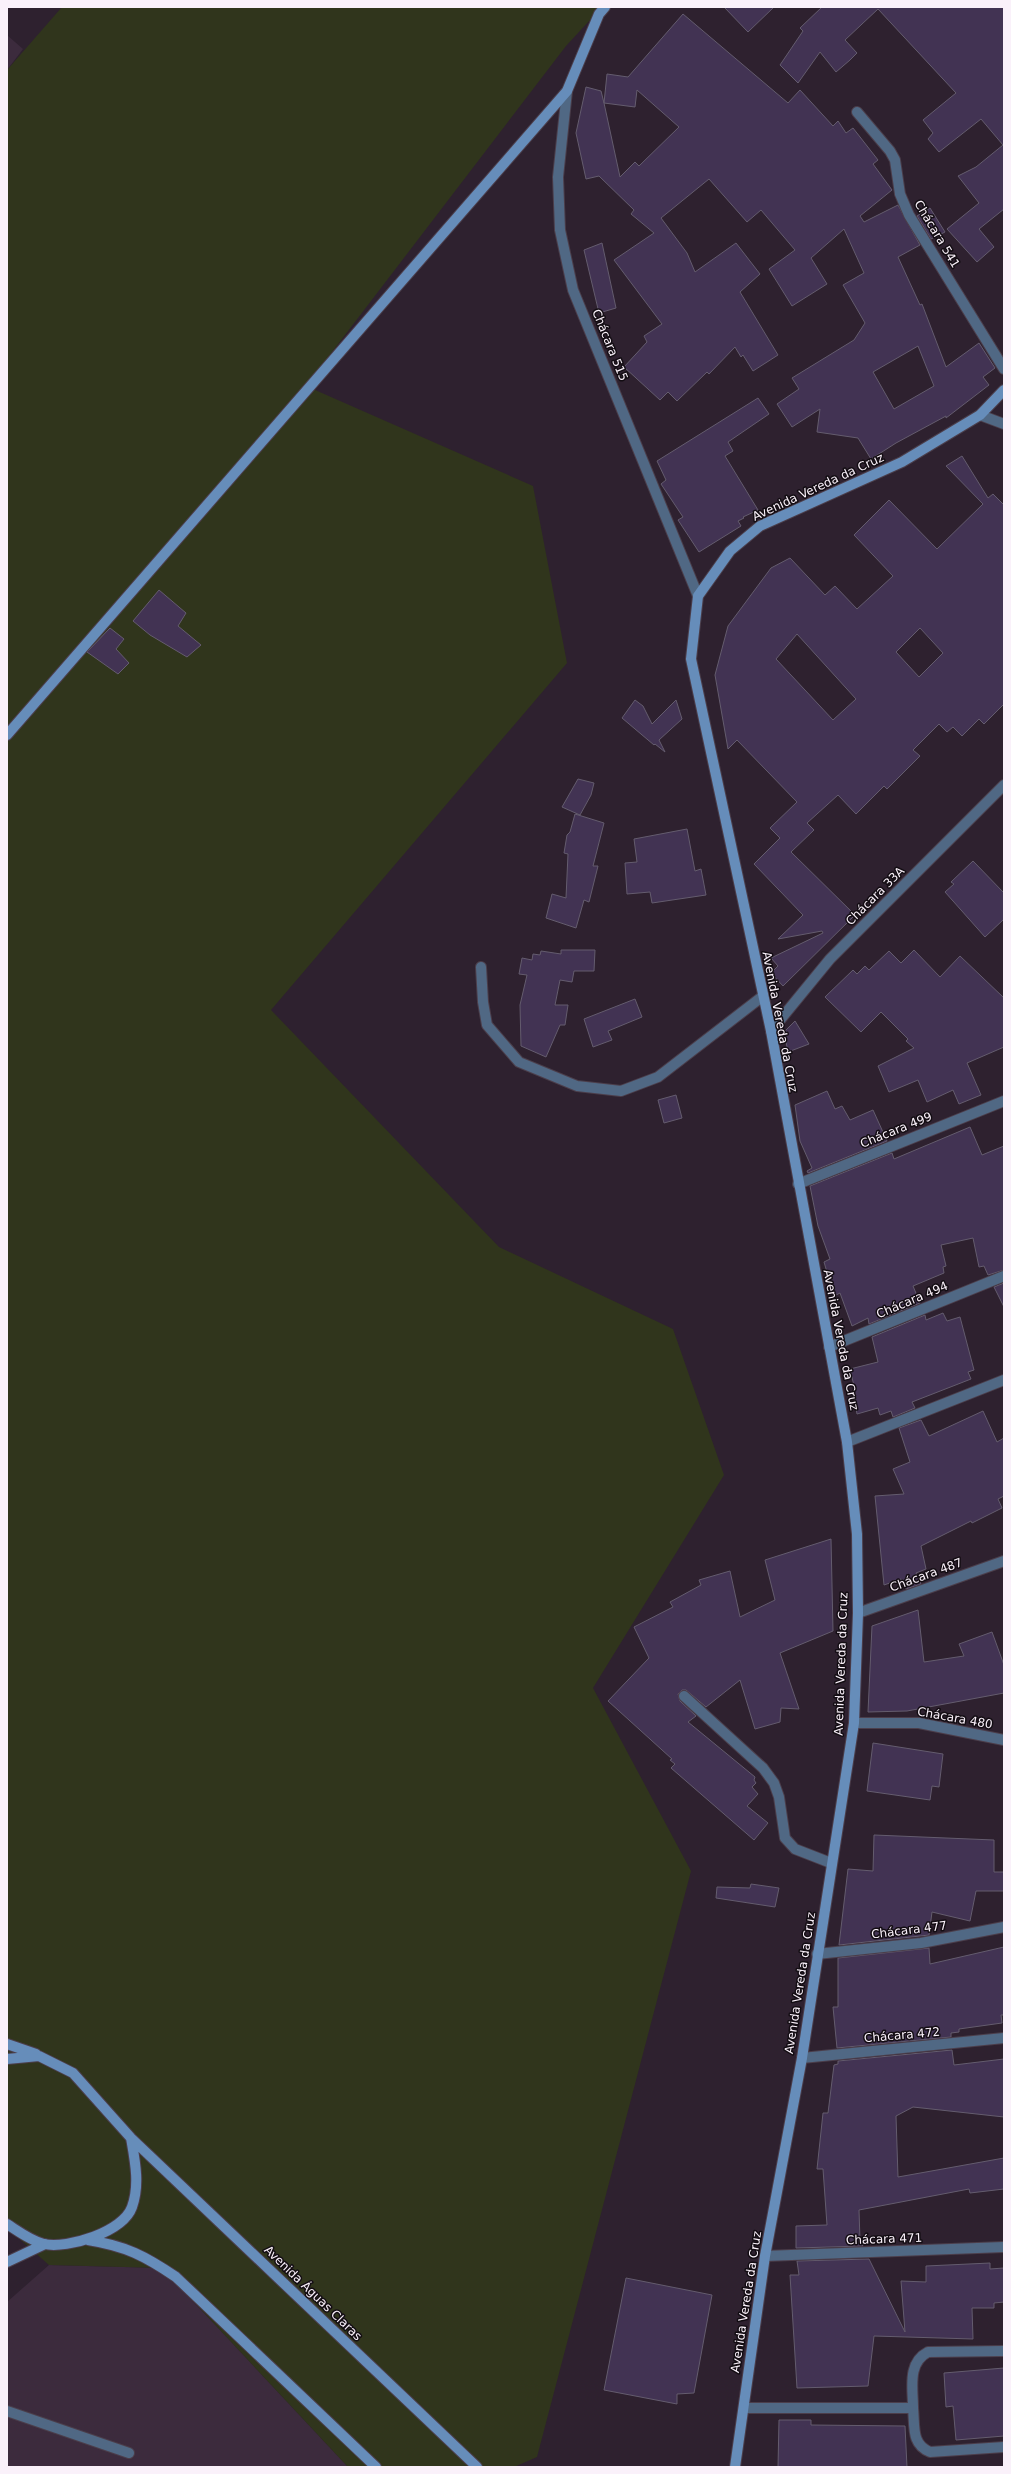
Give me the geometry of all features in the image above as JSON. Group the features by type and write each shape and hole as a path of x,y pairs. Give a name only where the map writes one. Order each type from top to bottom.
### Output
{"street":[{"path":"7,735 567,91 599,14 605,7"},
{"name":"Chácara 515","path":"567,91 558,185 560,230 573,290 698,596"},
{"name":"Chácara 541","path":"856,112 890,151 898,173 900,194 910,215 1004,368"},
{"name":"Avenida Vereda da Cruz","path":"735,2467 765,2256 802,2058 831,1863 854,1723 858,1613 857,1534 847,1442 798,1184 771,1031 691,659 698,596 730,551 760,526 902,462 980,415 1004,390"},
{"path":"980,415 1004,424"},
{"name":"Chácara 33A","path":"771,1031 830,959 1004,785"},
{"path":"481,967 483,1002 488,1024 520,1062 577,1086 621,1091 658,1078 763,996"},
{"name":"Chácara 499","path":"798,1184 1004,1100"},
{"name":"Chácara 494","path":"829,1347 1004,1276"},
{"path":"847,1442 1004,1380"},
{"name":"Chácara 487","path":"858,1613 1004,1561"},
{"path":"684,1696 763,1768 770,1778 779,1797 785,1838 795,1848 831,1863"},
{"name":"Chácara 480","path":"854,1723 919,1723 1004,1740"},
{"name":"Chácara 477","path":"817,1954 921,1943 1004,1927"},
{"name":"Chácara 472","path":"802,2058 1004,2038"},
{"name":"Avenida Águas Claras","path":"7,2044 39,2056 73,2073 131,2138 477,2467"},
{"path":"7,2059 39,2056"},
{"path":"88,2240 119,2224 132,2208 136,2188 131,2138"},
{"path":"7,2224 28,2238 45,2244"},
{"path":"7,2262 45,2244 88,2240 116,2245 144,2256 176,2277 376,2467"},
{"name":"Chácara 471","path":"765,2256 1004,2247"},
{"path":"1004,2351 928,2352 918,2357 913,2365 913,2408 916,2440 920,2448 930,2452 1004,2447"},
{"path":"744,2408 913,2408"},
{"path":"7,2411 129,2453"}],"shaded area":[{"path":"7,35 23,49 7,70"},
{"path":"49,2265 162,2268 348,2467 7,2467 7,2302"}],"green space":[{"path":"62,7 602,7 566,46 306,386 533,486 567,663 271,1010 499,1247 673,1329 724,1475 593,1688 691,1871 537,2457 514,2467 348,2467 162,2268 49,2265 7,2228 7,70"}],"building":[{"path":"724,7 774,7 748,32"},
{"path":"822,7 1004,7 1004,209 979,229 994,247 977,262 947,229 979,203 958,176 976,167 1003,145 981,119 939,152 928,139 933,133 923,120 956,93 878,9 845,40 857,53 850,60 836,72 820,52 798,83 780,65 803,31 800,28"},
{"path":"683,14 788,103 800,90 833,126 838,121 846,133 853,128 878,160 873,164 892,190 860,216 864,222 898,205 920,245 898,257 920,305 922,304 946,367 979,343 995,368 983,377 989,385 946,418 946,416 896,443 871,459 858,438 817,432 820,409 792,427 777,404 799,389 792,378 854,340 865,323 843,285 864,273 844,229 811,258 827,284 792,306 769,269 795,250 761,210 747,222 709,179 661,218 687,253 695,272 736,243 760,274 740,292 778,355 753,371 743,355 741,357 735,347 709,374 707,372 677,401 668,392 660,400 624,367 647,342 644,336 662,324 614,260 654,233 631,214 634,210 599,176 586,179 576,133 586,87 601,91 604,103 607,74 628,77","holes":["637,90 679,127 639,166 635,162 620,177 604,103 635,107","918,346 934,386 894,409 873,372"]},
{"path":"930,208 945,232 931,239 917,216"},
{"path":"602,243 616,308 599,313 584,250"},
{"path":"758,398 769,414 728,442 733,451 725,456 758,510 738,521 741,526 699,552 678,520 683,517 661,484 666,480 657,461"},
{"path":"962,456 988,498 993,494 1004,505 1004,704 984,724 979,719 962,736 953,727 947,732 939,724 913,750 920,756 887,789 884,786 856,814 838,795 807,823 814,830 791,852 855,915 783,986 771,973 778,966 771,958 823,933 822,931 778,939 803,915 754,864 780,838 770,828 797,802 737,740 728,749 715,675 728,626 771,568 790,558 825,595 835,586 857,609 893,576 854,535 889,500 937,549 983,504 946,466","holes":["920,628 943,653 919,677 896,652","797,634 856,699 833,720 776,659"]},
{"path":"159,590 186,613 178,626 201,645 187,657 150,635 133,621"},
{"path":"110,628 124,639 116,649 129,663 118,674 87,652"},
{"path":"635,700 643,706 652,724 676,700 682,719 659,740 665,752 655,744 654,745 622,718"},
{"path":"578,779 594,783 591,795 580,815 562,807"},
{"path":"575,814 604,823 593,866 598,866 589,902 584,900 576,928 546,918 552,894 566,898 568,854 564,853 567,835 570,832"},
{"path":"687,829 695,871 701,869 706,895 652,903 650,892 627,894 625,863 637,862 634,839"},
{"path":"973,861 1004,893 1004,919 985,937 945,892 954,884 951,882"},
{"path":"561,950 595,950 594,971 574,971 572,982 560,980 555,1005 568,1005 565,1025 560,1025 546,1057 521,1046 520,1005 527,975 519,974 522,958 532,960 533,954 540,955 541,951 561,954"},
{"path":"914,950 940,977 960,956 1004,998 1004,1047 967,1063 981,1095 959,1104 953,1090 927,1102 918,1080 889,1092 878,1066 914,1048 906,1041 908,1039 881,1012 861,1032 825,997 853,970 857,974 865,966 869,970 889,951 901,963"},
{"path":"635,999 642,1017 608,1031 612,1040 593,1047 584,1019"},
{"path":"795,1021 809,1044 788,1052 784,1032"},
{"path":"827,1091 835,1109 842,1106 850,1120 873,1110 887,1141 808,1173 807,1171 812,1168 800,1141 795,1105"},
{"path":"676,1095 682,1118 664,1123 658,1100"},
{"path":"970,1127 982,1155 1004,1146 1004,1270 988,1275 984,1266 979,1267 973,1238 941,1245 946,1266 943,1267 944,1273 913,1286 920,1303 869,1324 868,1318 852,1326 840,1293 834,1296 824,1262 830,1259 818,1226 810,1186 892,1153 894,1159"},
{"path":"1004,1283 1004,1307 994,1287"},
{"path":"943,1313 947,1321 960,1317 974,1370 968,1372 971,1379 912,1402 915,1408 893,1417 891,1411 880,1415 878,1408 857,1414 853,1391 855,1390 850,1369 878,1362 872,1337 925,1315 926,1320"},
{"path":"983,1411 997,1442 1004,1438 1004,1496 998,1499 1002,1508 972,1523 971,1521 921,1546 926,1569 916,1573 921,1584 906,1589 901,1579 884,1585 875,1496 904,1494 893,1469 910,1462 899,1428 921,1420 929,1436"},
{"path":"831,1539 833,1631 780,1653 799,1709 781,1708 780,1722 755,1729 740,1680 706,1707 686,1690 682,1690 678,1694 680,1701 696,1716 688,1722 755,1777 754,1780 756,1783 752,1787 758,1794 747,1806 768,1823 754,1840 671,1768 675,1764 670,1760 672,1759 608,1701 649,1658 634,1627 673,1607 670,1602 701,1585 699,1580 730,1571 740,1617 775,1600 765,1560"},
{"path":"918,1610 924,1662 964,1656 959,1644 992,1632 1004,1665 1004,1693 907,1711 868,1712 872,1626"},
{"path":"873,1743 943,1754 939,1787 932,1786 930,1800 867,1791"},
{"path":"874,1835 994,1840 994,1872 1004,1872 1004,1891 976,1891 970,1921 932,1912 929,1935 839,1945 848,1869 873,1871"},
{"path":"751,1884 779,1888 775,1907 716,1898 717,1887 750,1888"},
{"path":"1004,1947 1004,2015 1001,2015 1002,2023 959,2029 959,2032 951,2033 951,2037 837,2048 833,2007 838,2007 838,1958 929,1948 930,1964"},
{"path":"952,2050 954,2065 1004,2059 1004,2117 913,2107 896,2116 898,2177 1004,2158 1004,2189 970,2193 969,2189 859,2210 860,2241 863,2246 796,2248 796,2226 827,2225 823,2169 817,2169 823,2113 828,2113 834,2065 838,2064 838,2061"},
{"path":"869,2259 905,2332 901,2281 926,2282 926,2266 990,2263 990,2269 1004,2268 1004,2302 994,2303 994,2308 972,2308 973,2339 874,2336 868,2386 797,2388 790,2275 799,2275 797,2261"},
{"path":"626,2278 712,2295 694,2393 677,2394 677,2404 604,2390"},
{"path":"1004,2368 1004,2436 956,2440 953,2406 946,2407 944,2373"},
{"path":"779,2420 811,2420 811,2425 905,2426 907,2467 778,2467"}]}
